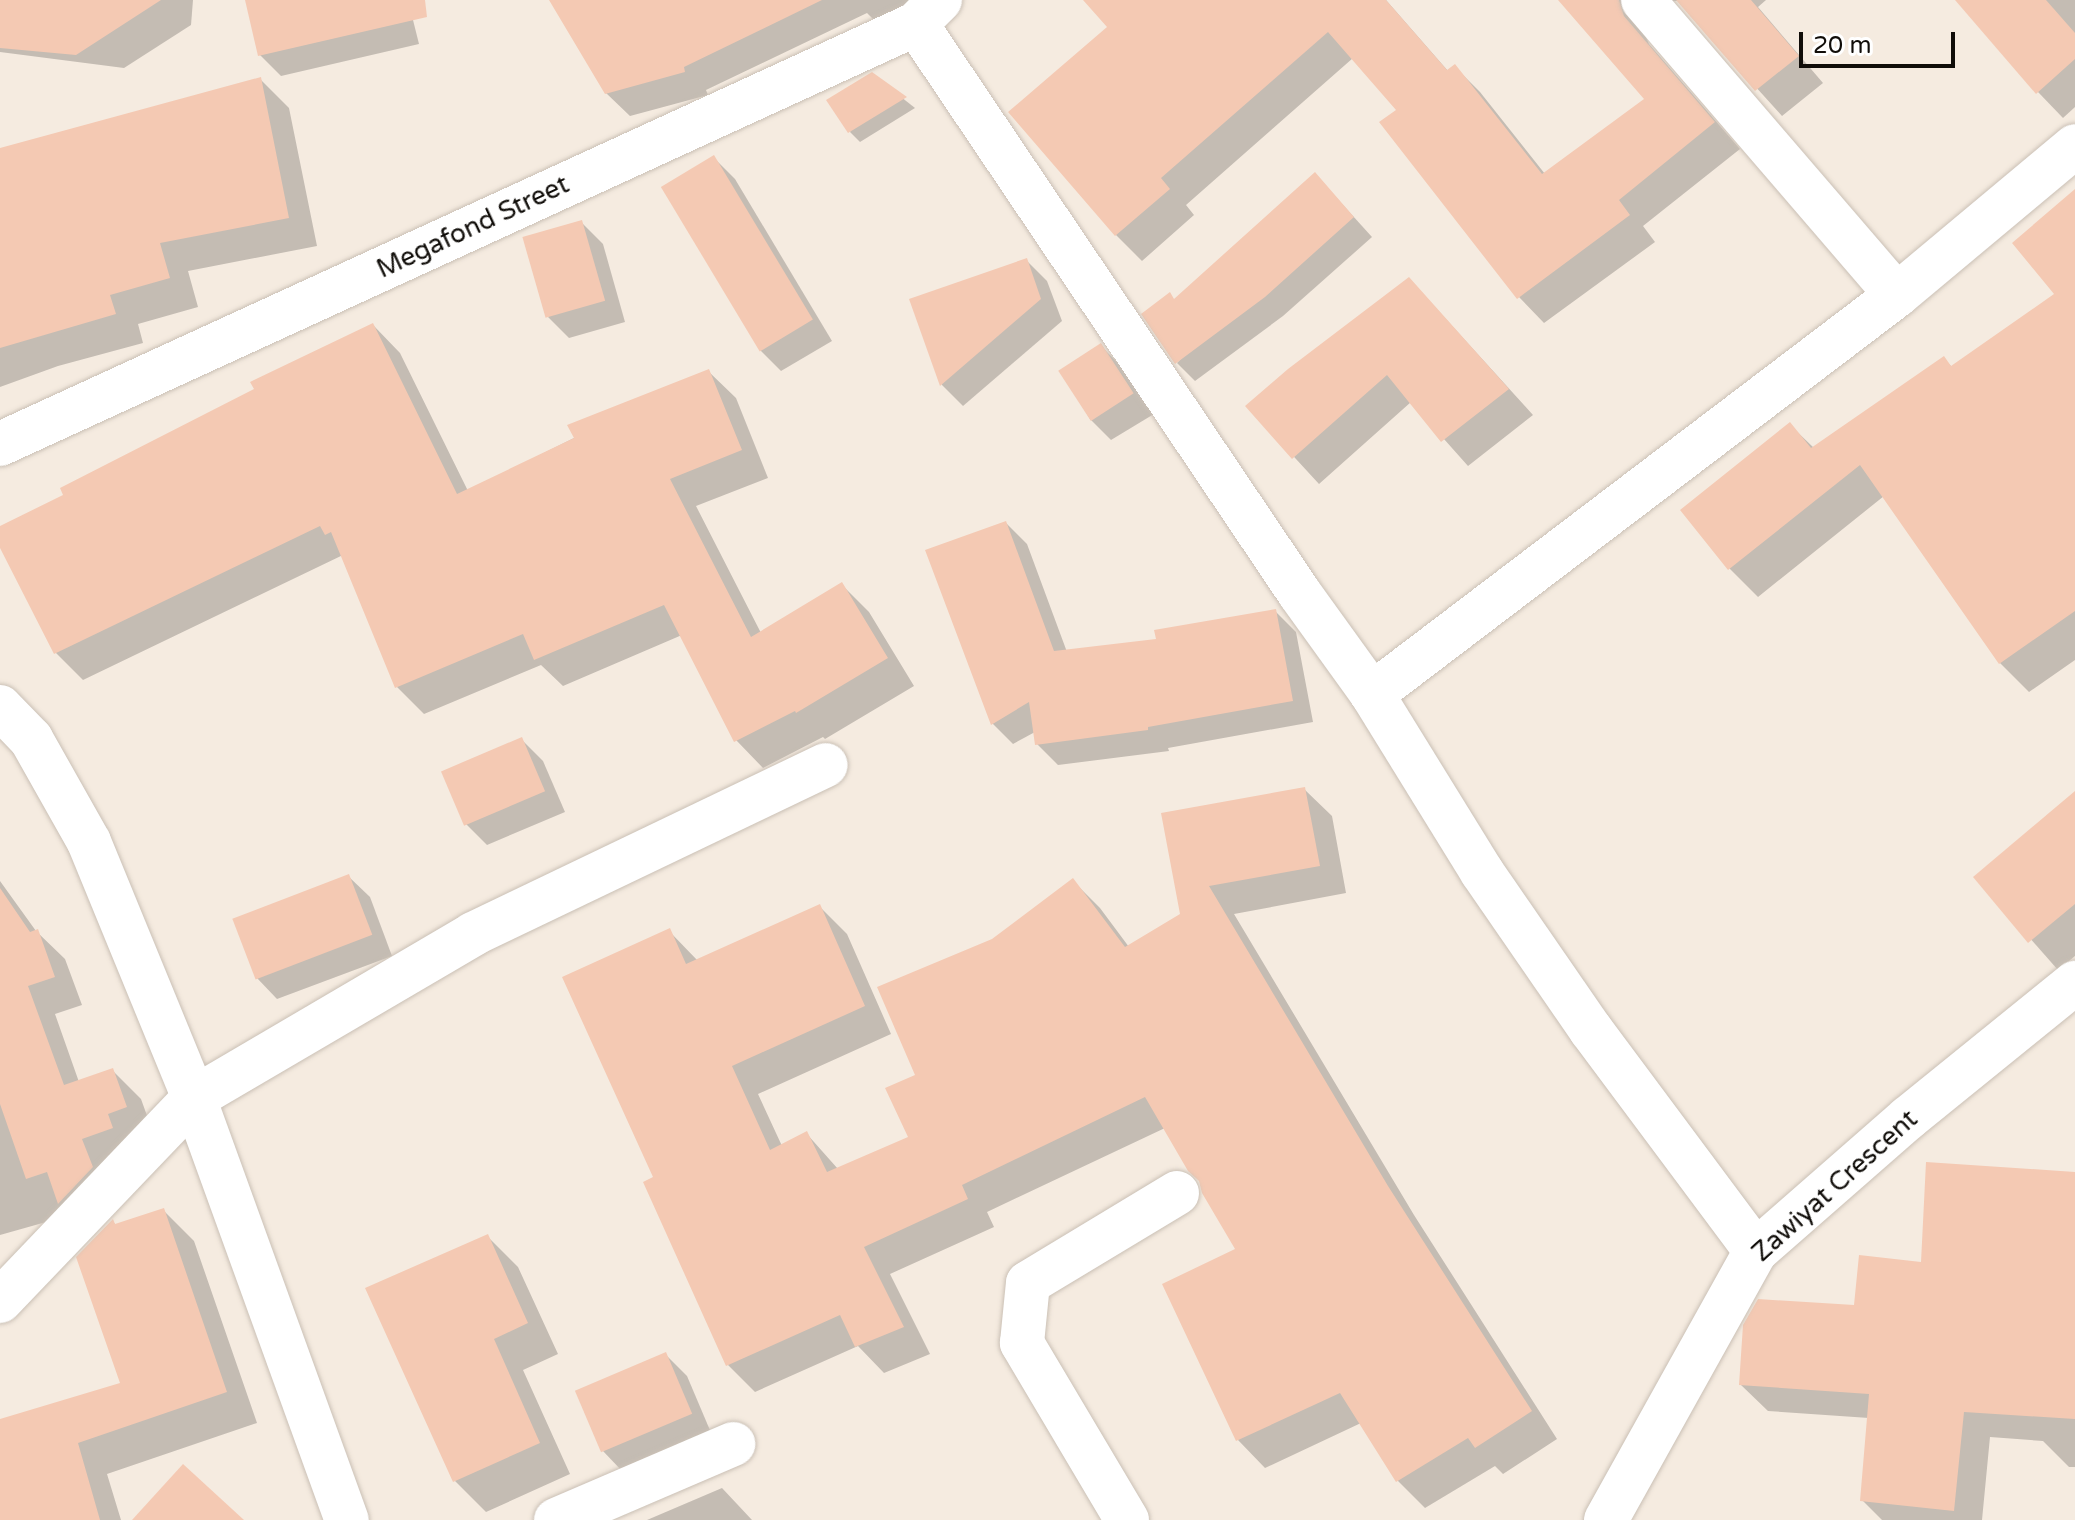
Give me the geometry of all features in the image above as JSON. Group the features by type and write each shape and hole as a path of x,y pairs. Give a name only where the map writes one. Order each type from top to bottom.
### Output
{"street":[{"path":"1643,0 1897,295"},
{"path":"928,12 1291,581 1372,694 1500,899 1591,1030 1756,1251"},
{"name":"Megafond Street","path":"0,444 928,12"},
{"path":"1372,694 1897,295 2075,146"},
{"path":"0,707 31,739 89,842 194,1098 347,1520"},
{"path":"0,1301 194,1098 473,934 826,765"},
{"name":"Zawiyat Crescent","path":"1620,1516 1756,1251 1908,1118 2075,983"},
{"path":"1127,1520 1022,1343 1028,1283 1177,1193"},
{"path":"556,1520 733,1444"}],"building":[{"path":"0,0 161,0 76,55 0,48"},
{"path":"245,0 425,0 427,17 258,56"},
{"path":"549,0 822,0 684,67 685,72 605,94"},
{"path":"1083,0 1386,0 1447,70 1455,64 1542,174 1644,99 1558,0 1619,0 1624,16 1715,122 1619,200 1630,215 1517,299 1379,122 1396,110 1328,32 1161,178 1170,189 1115,236 1008,112 1107,27"},
{"path":"1676,0 1751,0 1799,56 1755,91"},
{"path":"1955,0 2046,0 2075,33 2075,59 2036,94"},
{"path":"872,72 907,97 848,133 826,100"},
{"path":"261,77 289,218 160,243 170,278 110,295 116,314 0,348 0,148"},
{"path":"714,155 813,320 760,352 661,187"},
{"path":"1315,172 1354,217 1265,297 1175,364 1141,314 1170,292 1174,299"},
{"path":"2075,189 2075,611 1999,664 1860,465 1728,570 1680,510 1790,422 1811,448 1944,356 1951,366 2054,294 2012,243"},
{"path":"582,220 605,301 546,318 522,237"},
{"path":"1027,258 1041,299 940,386 909,299"},
{"path":"1409,277 1509,389 1441,442 1387,375 1292,459 1245,406 1288,369"},
{"path":"373,323 457,494 574,438 567,425 709,369 742,450 670,479 751,637 842,582 888,658 796,713 734,742 664,605 534,660 523,634 395,688 331,532 325,535 320,526 54,654 0,548 0,526 63,495 60,488 254,389 250,382"},
{"path":"1101,343 1134,393 1091,421 1058,371"},
{"path":"1006,521 1054,651 1156,639 1154,630 1276,609 1293,701 1148,727 1148,730 1035,745 1029,702 991,725 925,550"},
{"path":"522,737 545,791 464,826 441,771"},
{"path":"1305,787 1320,866 1209,886 1388,1186 1532,1411 1475,1448 1468,1438 1396,1482 1340,1393 1236,1441 1162,1284 1235,1249 1202,1193 1199,1181 1188,1171 1145,1097 962,1185 968,1199 864,1247 904,1327 855,1347 840,1315 726,1366 643,1182 653,1177 562,977 670,928 686,964 820,904 865,1006 732,1066 770,1150 807,1131 827,1172 908,1137 885,1088 915,1075 877,987 992,939 1073,878 1125,947 1180,914 1161,813"},
{"path":"2075,791 2075,904 2028,943 1973,877"},
{"path":"349,874 372,935 256,979 232,919"},
{"path":"0,888 30,932 38,929 55,977 28,986 64,1085 113,1068 127,1107 108,1114 113,1128 82,1139 93,1167 58,1204 47,1172 26,1179 0,1104"},
{"path":"1926,1162 2075,1172 2075,1419 1964,1412 1954,1511 1860,1501 1869,1394 1739,1385 1743,1325 1758,1299 1854,1305 1859,1255 1921,1262"},
{"path":"164,1208 227,1392 78,1443 100,1520 0,1520 0,1419 120,1383 76,1257 113,1219 115,1224"},
{"path":"488,1234 528,1323 494,1339 540,1443 453,1482 365,1288"},
{"path":"666,1352 692,1414 601,1452 575,1391"},
{"path":"183,1464 244,1520 132,1520"}]}
